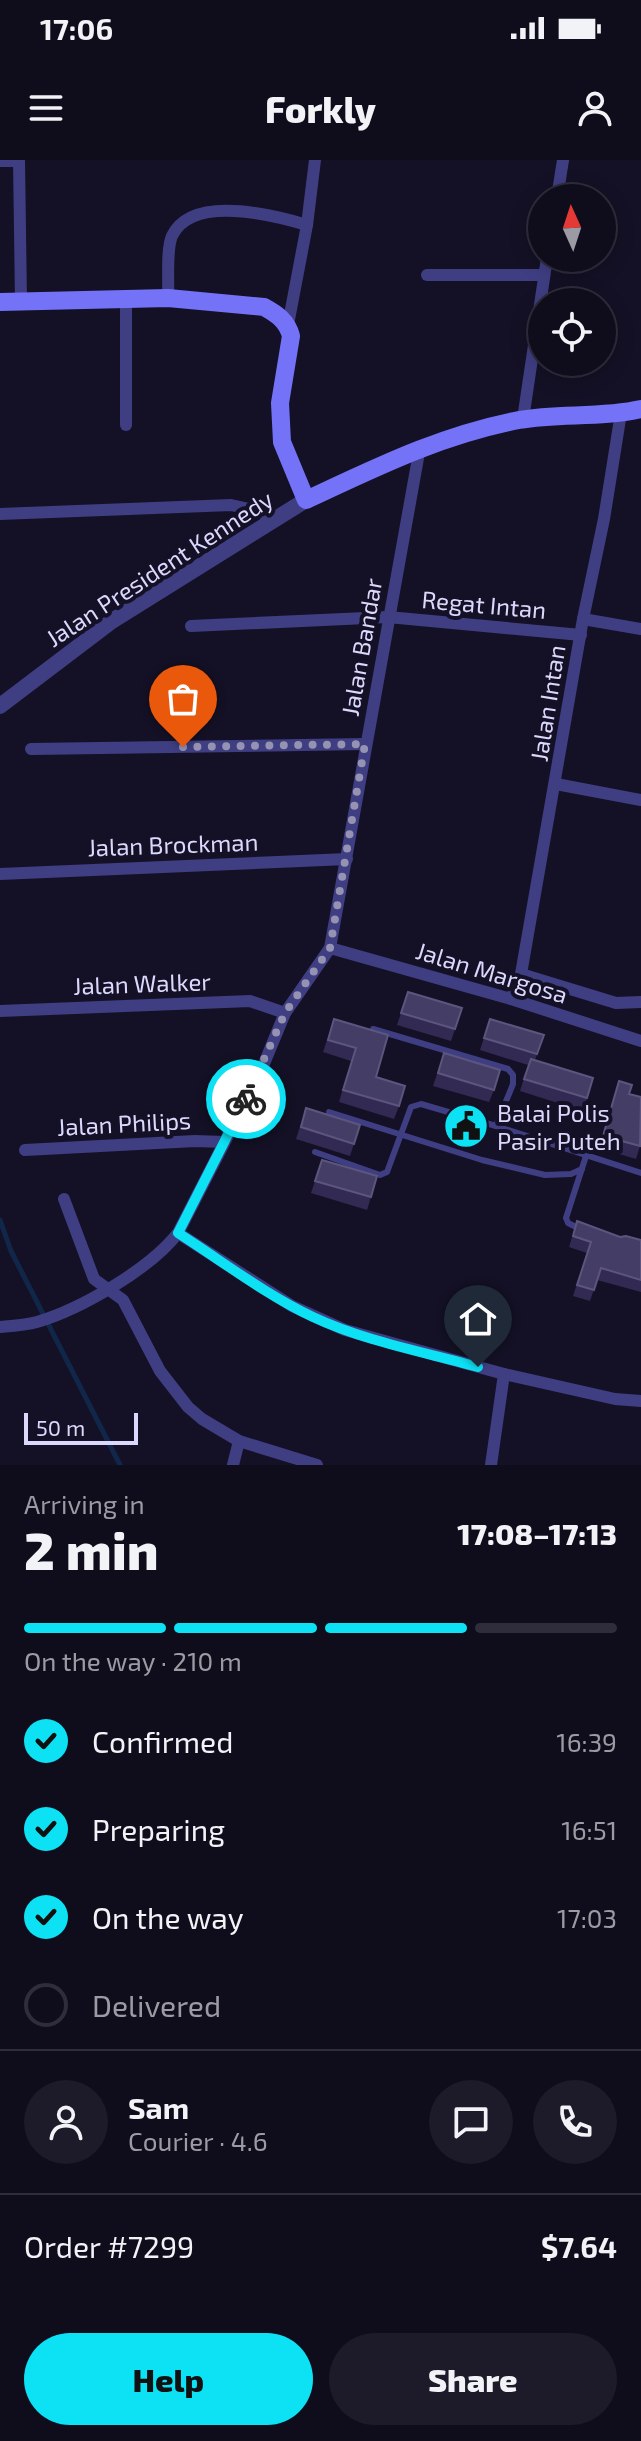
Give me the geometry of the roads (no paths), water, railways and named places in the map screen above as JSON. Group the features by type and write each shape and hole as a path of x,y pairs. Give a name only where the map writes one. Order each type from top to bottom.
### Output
{"main road":[{"path":"0,302 168,298 264,307 288,325 291,336 280,403 282,442 306,500 420,447 466,432 523,419 641,409"},
{"path":"621,413 641,415"}],"street":[{"path":"0,161 19,160 21,302"},
{"path":"288,325 307,225 315,160"},
{"path":"559,184 563,160"},
{"path":"168,298 170,238 182,220 212,211 268,214 307,225"},
{"path":"523,419 545,272"},
{"path":"427,275 544,275"},
{"path":"126,299 126,425"},
{"name":"Jalan Intan","path":"511,999 521,974 621,413"},
{"name":"Jalan Bandar","path":"0,1327 36,1323 109,1289 159,1254 178,1233 261,1071 285,1013 330,948 420,447"},
{"name":"Jalan President Kennedy","path":"0,706 112,621 306,500"},
{"path":"0,514 231,505 258,511 275,519"},
{"name":"Regat Intan","path":"191,626 388,617 581,635"},
{"path":"583,619 641,629"},
{"path":"31,749 365,744"},
{"path":"556,784 641,800"},
{"name":"Jalan Brockman","path":"0,874 347,859"},
{"name":"Jalan Margosa","path":"330,948 511,999 641,1041"},
{"path":"521,974 616,1003 641,1002"},
{"name":"Jalan Walker","path":"0,1011 250,1001 285,1013"},
{"name":"Jalan Philips","path":"25,1150 224,1142"},
{"path":"64,1199 94,1279 123,1300 160,1371 174,1391 202,1419 239,1441 317,1465"},
{"path":"178,1233 292,1306 345,1330 504,1374 615,1399 641,1401"},
{"path":"491,1465 504,1374"},
{"path":"233,1465 239,1441"}],"lane":[{"path":"373,1029 508,1069 513,1075 513,1084 496,1126"},
{"path":"315,1152 380,1175 387,1172 411,1107 421,1104 641,1173"},
{"path":"329,1112 545,1175 571,1174 582,1169"},
{"path":"586,1156 566,1218 568,1223 590,1233"}],"waterway":[{"path":"0,1220 11,1251 120,1465"}],"place":[{"name":"Balai Polis Pasir Puteh","path":"466,1126"}]}
